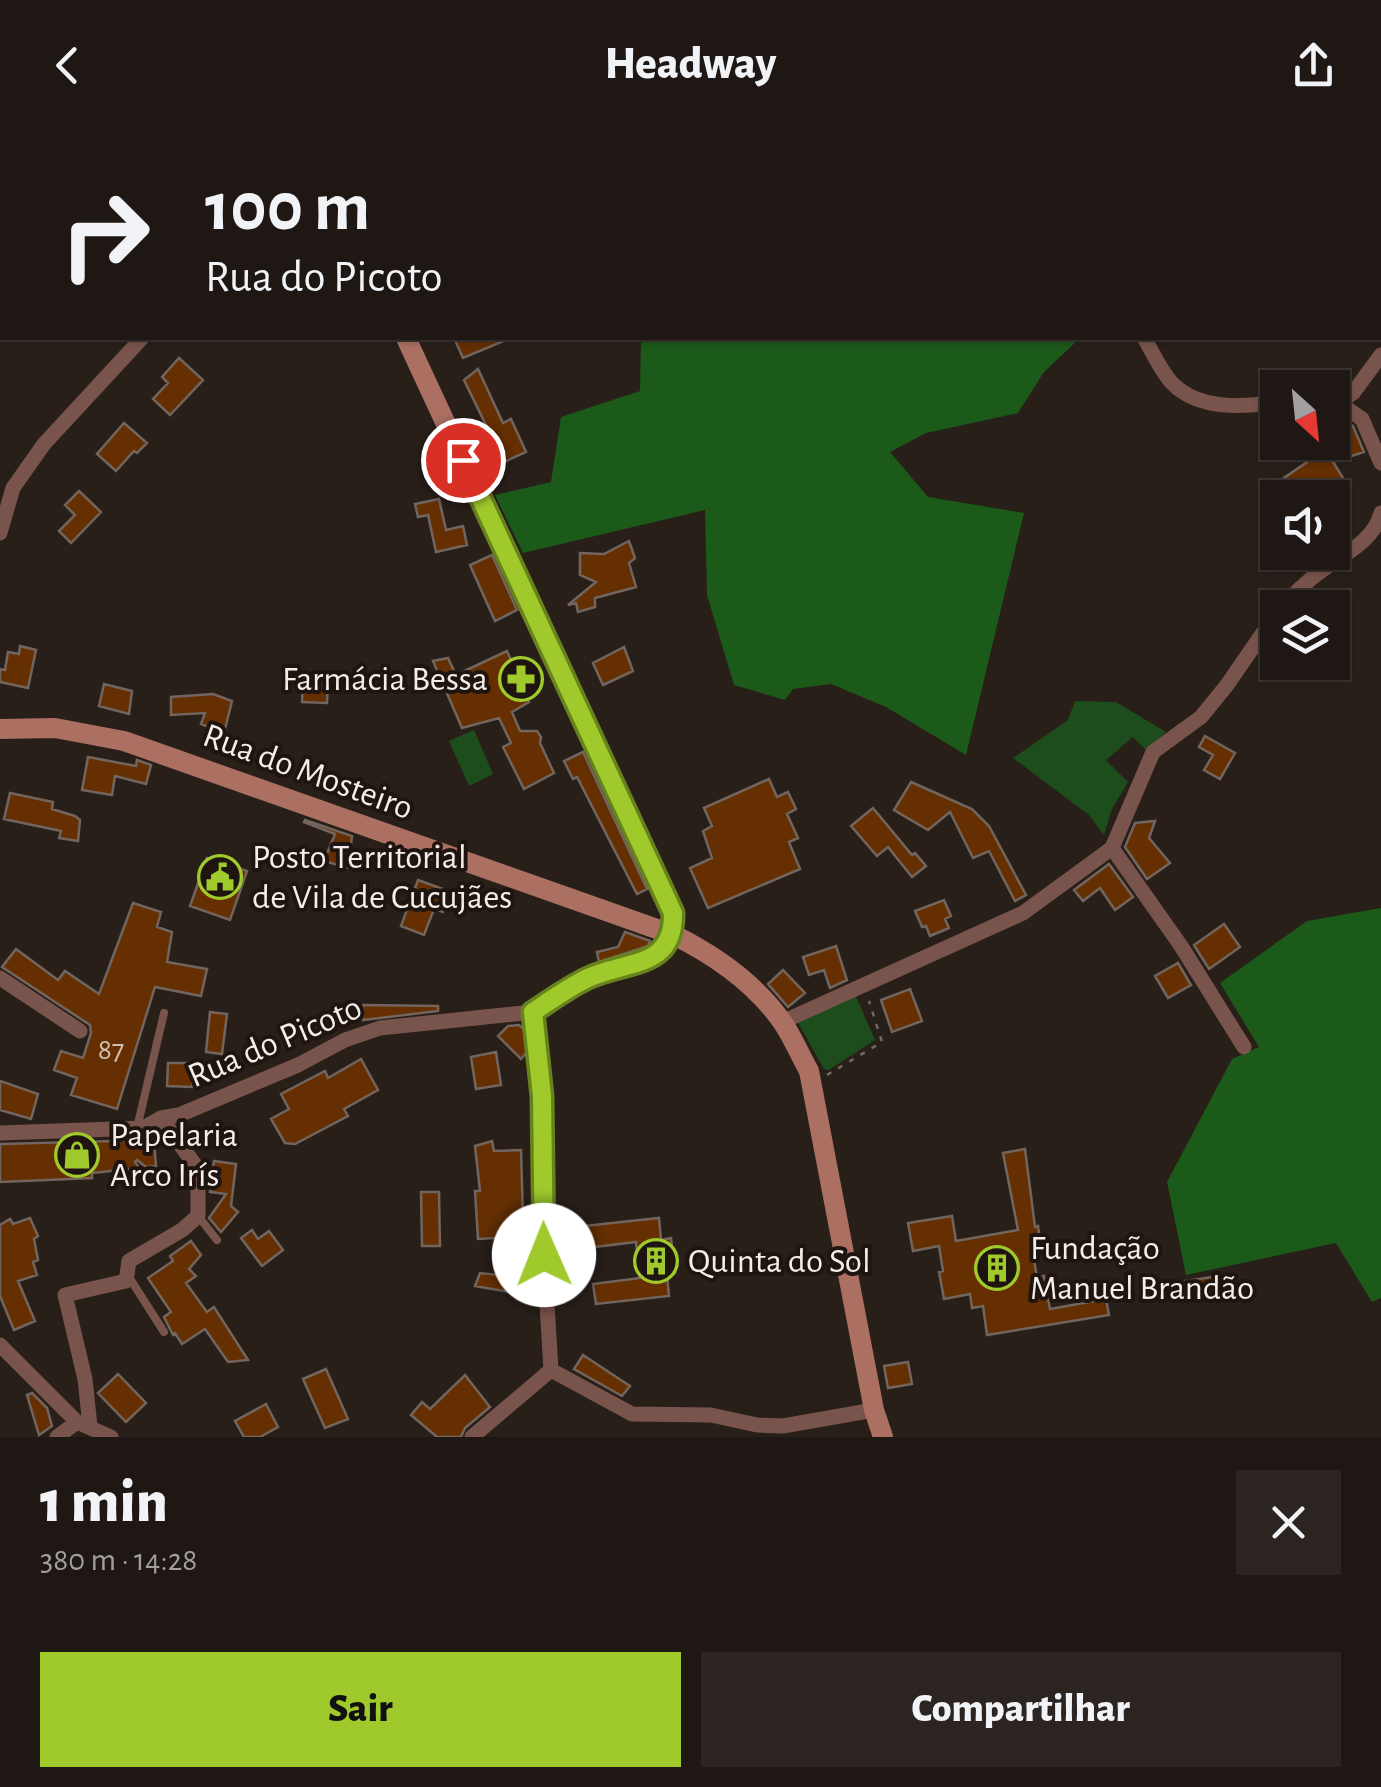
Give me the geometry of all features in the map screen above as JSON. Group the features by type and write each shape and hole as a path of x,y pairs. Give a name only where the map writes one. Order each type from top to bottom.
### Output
{"main road":[{"path":"407,340 673,913 674,935"},
{"name":"Rua do Mosteiro","path":"0,729 56,728 124,741 674,935 709,953 754,991 782,1022 809,1071 882,1437"}],"street":[{"path":"0,533 13,488 44,444 140,340"},
{"path":"1145,340 1174,385 1202,400 1224,405 1260,405"},
{"path":"1350,394 1381,355"},
{"path":"1350,411 1362,419 1381,463"},
{"path":"1299,590 1366,538 1381,513"},
{"path":"782,1022 1023,913 1112,848 1153,752 1200,717 1228,685 1260,637"},
{"path":"1112,848 1181,946 1244,1047"},
{"name":"Rua do Picoto","path":"0,1133 138,1128 196,1108 380,1028 533,1012 590,978 660,954 674,935"},
{"path":"0,978 80,1032"},
{"path":"533,1012 542,1096 544,1255 552,1370"},
{"path":"84,1424 85,1379 65,1295 126,1281 129,1261 198,1216 198,1169 161,1118"},
{"path":"0,1345 40,1389 84,1424 111,1437"},
{"path":"552,1370 632,1414 711,1415 783,1426 874,1410"},
{"path":"472,1437 552,1370"},
{"path":"57,1437 84,1424"}],"lane":[{"path":"138,1128 164,1013"},
{"path":"198,1216 217,1240"},
{"path":"127,1274 164,1332"}],"path":[{"path":"812,1084 882,1042 864,985"}],"green space":[{"path":"641,340 1078,340 1044,372 1018,413 926,433 890,452 928,497 1024,513 966,755 886,707 831,684 793,689 785,700 734,685 707,595 705,510 523,553 495,495 551,482 561,417 640,391"},
{"path":"1075,701 1116,702 1166,732 1146,750 1133,737 1106,760 1128,782 1112,809 1104,835 1089,815 1013,758 1068,720"},
{"path":"474,730 493,774 469,786 449,741"},
{"path":"1381,908 1381,1298 1372,1302 1336,1243 1186,1275 1167,1182 1232,1059 1259,1047 1220,983 1307,921"},
{"path":"855,994 875,1040 829,1070 824,1069 797,1021"}],"building":[{"path":"455,340 506,340 463,358"},
{"path":"179,358 203,380 170,415 153,399 168,383 162,377"},
{"path":"478,369 503,423 511,419 526,452 504,462 464,380"},
{"path":"124,423 147,443 116,471 97,454"},
{"path":"1350,424 1353,426 1364,452 1350,457"},
{"path":"1310,460 1339,460 1333,462 1343,478 1339,480 1281,480"},
{"path":"79,491 101,512 71,543 59,531 75,515 65,505"},
{"path":"439,499 446,530 463,526 467,545 436,552 428,515 418,517 415,504"},
{"path":"629,541 635,558 629,563 636,587 595,598 595,607 578,612 576,603 568,605 596,582 580,575 580,553 604,554"},
{"path":"492,555 517,610 495,621 470,565"},
{"path":"20,646 36,650 28,688 0,682 0,669 5,670 8,652 19,654"},
{"path":"624,647 633,671 603,685 593,663"},
{"path":"507,651 529,702 512,712 520,731 537,731 554,773 524,789 503,747 511,743 499,718 462,728 433,661 448,658 456,675"},
{"path":"303,677 328,679 327,703 302,702"},
{"path":"104,684 132,691 129,714 99,706"},
{"path":"213,694 232,701 224,733 201,724 205,713 171,715 171,697"},
{"path":"1205,736 1235,753 1220,779 1204,770 1213,755 1199,747"},
{"path":"583,752 647,889 637,894 577,777 573,779 564,761"},
{"path":"88,757 136,766 137,760 151,765 146,784 115,776 112,795 82,790"},
{"path":"769,779 777,797 788,792 796,809 787,814 798,838 789,842 800,869 708,908 690,868 712,858 703,831 712,826 704,808"},
{"path":"911,782 972,809 989,826 1026,895 1015,901 989,851 973,858 950,812 928,830 894,810"},
{"path":"10,793 53,802 52,809 75,816 80,820 78,841 59,838 61,831 4,819"},
{"path":"873,808 926,866 912,877 888,847 877,856 851,826"},
{"path":"305,820 352,836 348,868 324,861 335,834"},
{"path":"1155,821 1149,838 1170,863 1147,879 1125,847 1135,823"},
{"path":"207,858 247,871 230,920 190,906"},
{"path":"1109,864 1133,897 1115,910 1100,888 1083,901 1074,890"},
{"path":"418,880 451,892 443,912 434,909 424,935 401,926"},
{"path":"944,900 951,916 945,919 949,928 930,936 915,911"},
{"path":"133,903 161,912 157,927 172,932 167,962 207,969 201,996 155,987 117,1109 71,1095 77,1078 54,1070 61,1051 83,1058 90,1025 2,967 16,949 58,980 65,971 99,994"},
{"path":"1224,924 1240,947 1209,969 1194,945"},
{"path":"625,932 650,941 648,946 599,962 597,952 618,947"},
{"path":"836,946 847,980 830,988 824,970 809,975 803,957"},
{"path":"1178,963 1191,985 1168,998 1155,976"},
{"path":"783,970 805,993 788,1007 768,984"},
{"path":"910,989 922,1021 892,1032 881,1000"},
{"path":"363,1005 438,1006 438,1011 363,1020"},
{"path":"210,1012 227,1014 222,1054 206,1052"},
{"path":"519,1025 526,1031 528,1051 521,1059 498,1036 508,1026"},
{"path":"496,1052 501,1085 476,1089 471,1057"},
{"path":"361,1059 378,1090 344,1109 348,1116 295,1144 285,1143 271,1119 289,1109 281,1094 325,1071 328,1078"},
{"path":"168,1063 193,1063 192,1087 167,1086"},
{"path":"0,1081 38,1094 31,1119 0,1110"},
{"path":"154,1140 156,1166 146,1167 137,1160 139,1168 92,1173 92,1178 0,1182 0,1144"},
{"path":"492,1141 494,1151 521,1150 524,1253 533,1254 527,1295 475,1286 480,1273 508,1276 514,1237 478,1239 475,1191 480,1191 475,1146"},
{"path":"1025,1149 1041,1247 1032,1249 1037,1277 1044,1276 1050,1309 1106,1299 1109,1315 987,1335 983,1306 972,1308 970,1294 944,1299 939,1246 913,1251 908,1223 952,1216 956,1241 1018,1230 1003,1153"},
{"path":"214,1161 236,1164 231,1206 238,1212 221,1232 209,1218 226,1194 210,1192"},
{"path":"421,1192 439,1192 440,1246 422,1246"},
{"path":"30,1218 38,1236 34,1239 38,1260 33,1262 37,1275 18,1281 35,1321 14,1330 0,1296 0,1225 10,1219 13,1224"},
{"name":"Quinta do Sol","path":"659,1218 661,1240 671,1238 675,1273 667,1275 669,1296 596,1304 593,1284 640,1278 636,1242 586,1248 584,1226"},
{"path":"252,1230 258,1239 269,1231 283,1250 262,1266 241,1238"},
{"path":"191,1241 201,1255 189,1269 196,1276 186,1283 207,1312 214,1307 248,1360 228,1362 205,1329 182,1344 164,1317 171,1312 148,1278 173,1261 170,1256"},
{"path":"1225,1275 1221,1294 1185,1299 1185,1281"},
{"path":"583,1355 630,1386 622,1396 574,1369"},
{"path":"908,1362 912,1384 888,1388 884,1366"},
{"path":"326,1369 348,1419 325,1428 303,1379"},
{"path":"118,1374 146,1403 126,1422 98,1393"},
{"path":"465,1375 490,1407 465,1428 461,1437 437,1437 411,1415 422,1402 430,1409"},
{"path":"32,1393 47,1408 52,1426 39,1435 27,1395"},
{"path":"266,1404 278,1427 260,1437 244,1437 235,1421"}],"place":[{"name":"Farmácia Bessa","path":"521,679"},
{"name":"Posto Territorial de Vila de Cucujães","path":"220,877"},
{"name":"Papelaria Arco Irís","path":"77,1155"},
{"name":"Quinta do Sol","path":"656,1261"},
{"name":"Fundação Manuel Brandão","path":"997,1268"}],"route":[{"path":"463,460 673,913 674,935 660,954 590,978 533,1012 542,1096 544,1255"}]}
